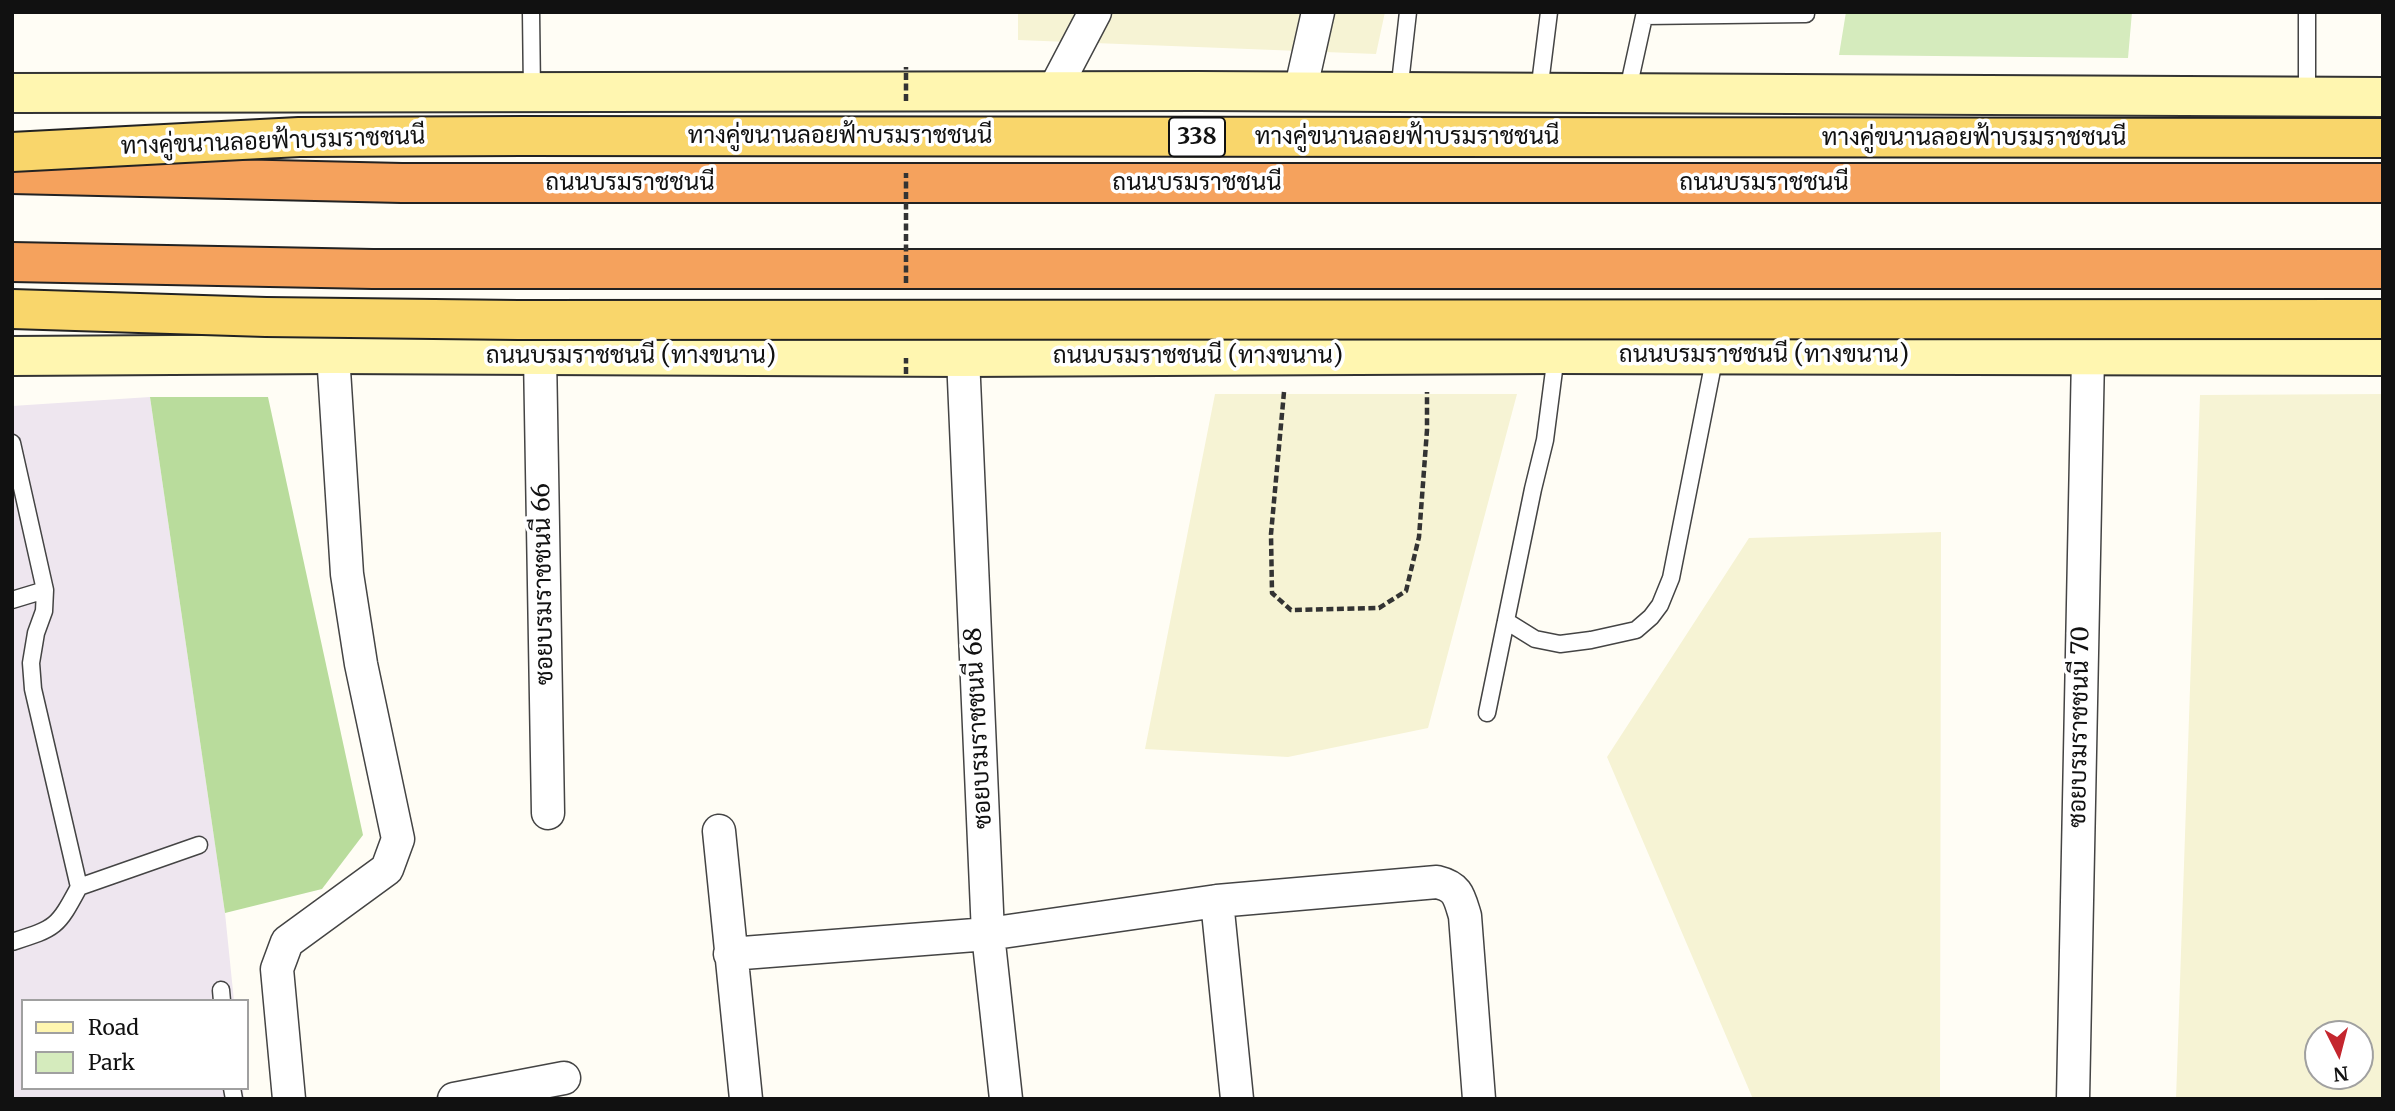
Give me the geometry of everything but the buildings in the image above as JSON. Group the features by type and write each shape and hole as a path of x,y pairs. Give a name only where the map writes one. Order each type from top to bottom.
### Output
{"highway":[{"name":"ถนนบรมราชชนนี","path":"12,174 402,183 2383,183"},
{"path":"12,262 373,269 2383,269"}],"main road":[{"name":"338","path":"12,93 1539,92 2383,97"},
{"name":"ทางคู่ขนานลอยฟ้าบรมราชชนนี","path":"12,152 299,137 2383,138"},
{"path":"12,309 266,317 518,320 2383,319"},
{"name":"ถนนบรมราชชนนี (ทางขนาน)","path":"12,356 2383,356"}],"street":[{"path":"1053,92 1095,12"},
{"path":"1300,92 1318,12"},
{"path":"289,1099 277,969 287,942 387,869 398,839 361,664 347,574 333,354"},
{"name":"ซอยบรมราชชนนี 66","path":"540,355 548,813"},
{"name":"ซอยบรมราชชนนี 70","path":"2073,1099 2088,356"},
{"name":"ซอยบรมราชชนนี 68","path":"963,357 988,934 1006,1099"},
{"path":"719,831 746,1099"},
{"path":"730,954 988,934 1217,901 1437,882 1449,885 1459,895 1465,916 1479,1099"},
{"path":"1217,901 1237,1099"},
{"path":"454,1099 564,1079"}],"lane":[{"path":"531,12 532,92"},
{"path":"1399,92 1408,12"},
{"path":"1539,92 1549,12"},
{"path":"2306,12 2307,96"},
{"path":"1628,94 1644,14 1806,14"},
{"path":"1487,713 1545,440 1556,354"},
{"path":"1506,621 1535,639 1560,644 1636,630 1651,617 1671,578 1715,355"},
{"path":"12,443 45,590 44,611 30,663 33,688 79,887 64,916 49,930 12,942"},
{"path":"12,600 45,590"},
{"path":"79,887 199,845"}],"path":[{"path":"906,67 906,109"},
{"path":"906,164 906,290"},
{"path":"906,346 906,374"},
{"path":"1288,356 1270,534 1272,593 1291,610 1379,607 1406,591 1419,537 1427,429 1427,354"}],"shaded area":[{"path":"1018,12 1385,12 1376,54 1018,40"},
{"path":"1215,394 1517,394 1428,728 1288,757 1145,749"},
{"path":"2383,394 2383,1099 2176,1099 2200,395"},
{"path":"150,397 225,913 234,999 21,999 21,1090 243,1090 244,1099 12,1099 12,406"},
{"path":"1941,532 1940,1099 1753,1099 1607,757 1749,538"}],"green space":[{"path":"1846,12 2132,12 2128,58 1839,55"},
{"path":"150,397 268,397 363,835 322,889 225,913"}]}
